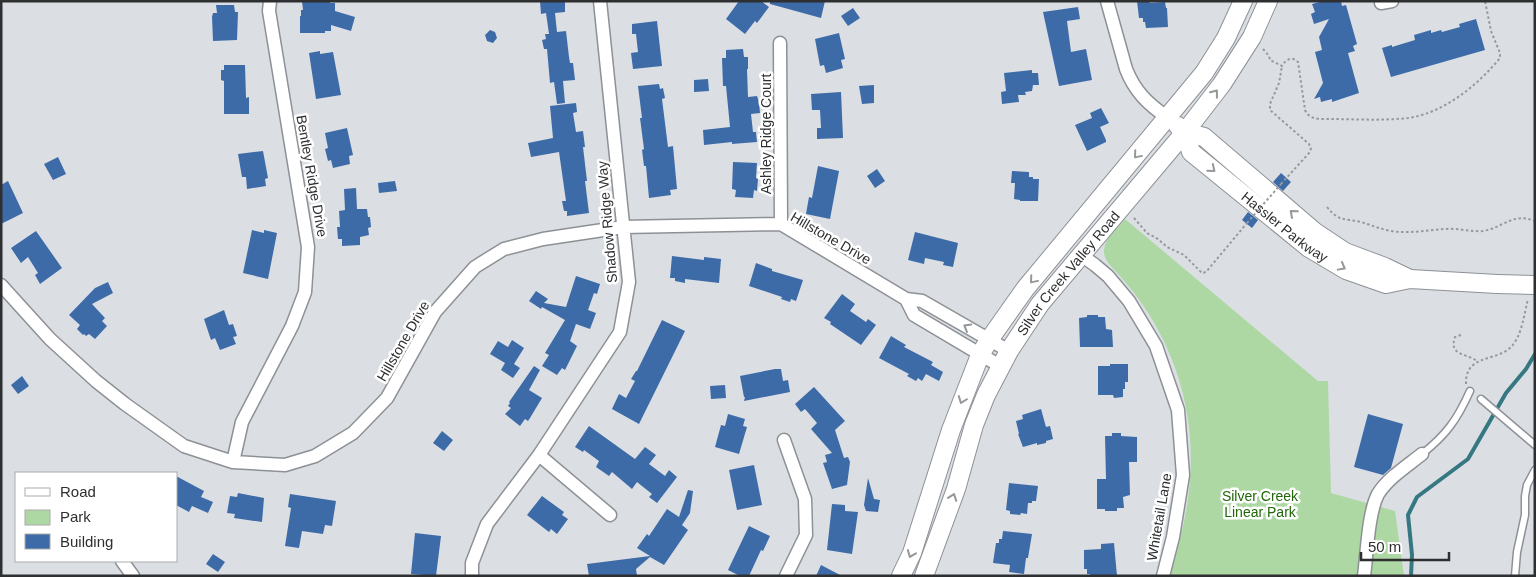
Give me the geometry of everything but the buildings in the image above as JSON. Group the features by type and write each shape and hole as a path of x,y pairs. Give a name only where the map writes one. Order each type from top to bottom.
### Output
{"main road":[{"name":"Silver Creek Valley Road","path":"901,576 912,553 951,430 984,347 1025,289 1204,73 1226,38 1243,1"},
{"name":"Silver Creek Valley Road","path":"924,576 956,489 974,425 986,395 1005,359 1040,304 1185,132 1222,84 1252,37 1268,1"},
{"name":"Hassler Parkway","path":"1168,118 1185,132 1204,137 1314,232 1345,252 1410,279 1532,288"}],"street":[{"name":"Bentley Ridge Drive","path":"233,462 242,422 292,326 305,292 306,283 308,247 269,11 270,1"},
{"name":"Shadow Ridge Way","path":"472,576 472,563 487,524 539,455 620,332 629,282 600,1"},
{"path":"1107,1 1130,80 1141,96 1168,118"},
{"path":"1381,1 1381,3 1392,1"},
{"name":"Ashley Ridge Court","path":"780,43 781,224"},
{"name":"Hillstone Drive","path":"1,284 50,339 96,381 125,404 184,446 233,462 285,465 314,456 354,433 387,398 436,312 475,267 504,250 527,243 623,227 781,224 906,299 922,301 984,347 1005,359"},
{"name":"Whitetail Lane","path":"1081,255 1108,276 1128,301 1156,346 1178,410 1183,475 1173,537 1163,576"},
{"path":"784,440 805,499 806,535 786,576"},
{"path":"1364,576 1372,513 1378,494 1391,479 1422,454"},
{"path":"539,455 610,515"},
{"path":"123,562 133,576"}],"lane":[{"path":"1422,454 1438,442 1452,425 1470,391"},
{"path":"1482,399 1535,445"},
{"path":"1515,576 1527,485 1535,470"}],"path":[{"path":"1134,218 1147,233 1158,239 1167,248 1184,255 1202,273 1206,272 1310,152 1309,144 1270,110 1270,104 1279,83 1282,66 1287,60 1295,58 1298,62 1304,110 1316,119 1409,118 1444,106 1460,96 1485,75 1500,58 1500,52 1491,31 1485,1"},
{"path":"1264,49 1270,60 1282,66"},
{"path":"1327,207 1334,215 1345,220 1360,222 1391,231 1414,232 1445,229 1485,231 1516,218 1535,220"},
{"path":"1470,391 1466,383 1466,375 1472,366 1506,351 1512,346 1532,288"},
{"path":"1462,334 1455,337 1455,349 1463,356 1473,358 1478,362"}],"green space":[{"name":"Silver Creek Linear Park","path":"1125,219 1318,381 1328,381 1331,493 1395,511 1404,576 1170,576 1183,527 1188,498 1191,462 1189,425 1177,372 1160,334 1142,303 1109,264 1104,254 1107,241"}],"waterway":[{"path":"1411,576 1412,555 1408,515 1417,497 1468,459 1506,393 1526,369 1535,354"}]}
